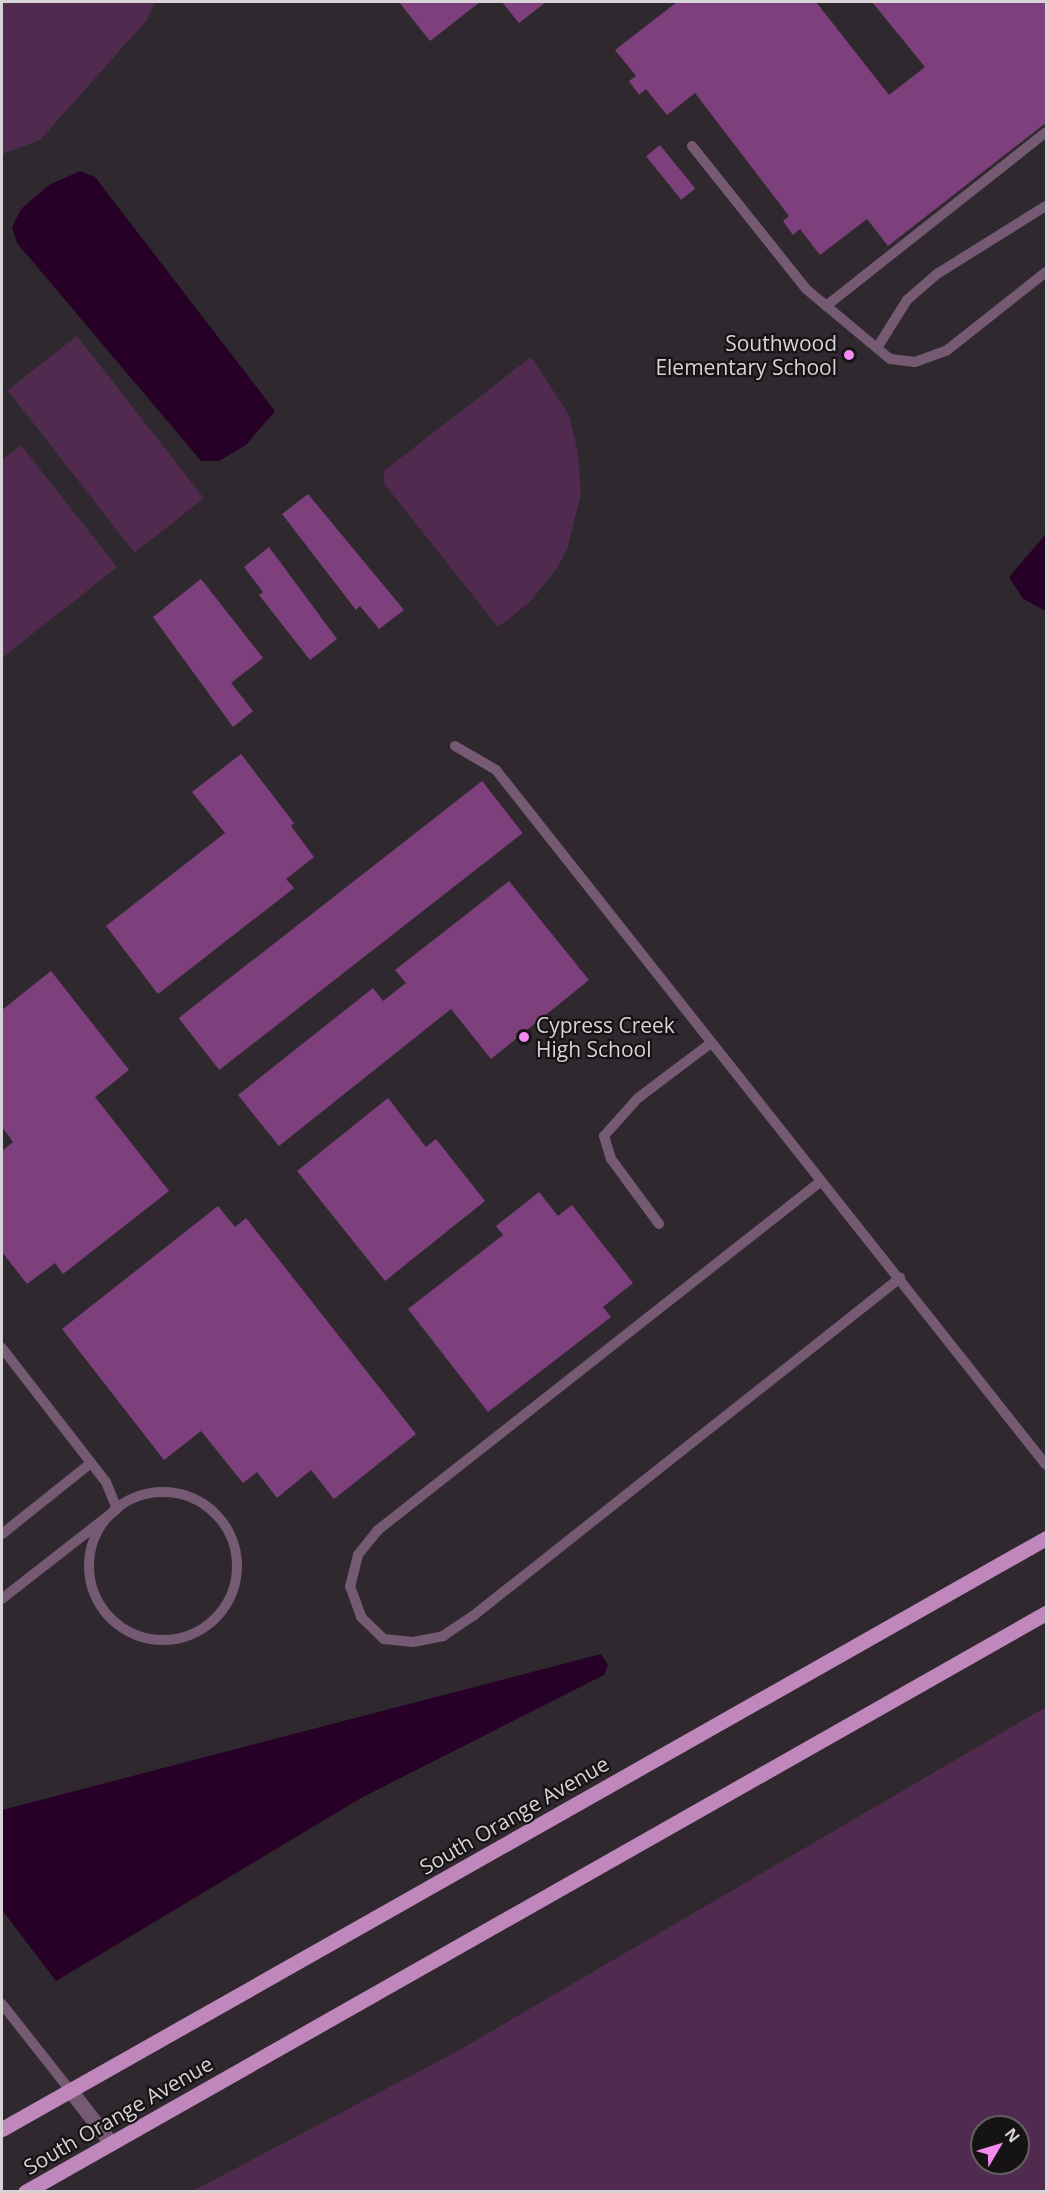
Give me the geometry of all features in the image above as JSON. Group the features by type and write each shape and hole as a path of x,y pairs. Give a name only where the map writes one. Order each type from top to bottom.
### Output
{"main road":[{"name":"South Orange Avenue","path":"2,2129 1047,1538"},
{"name":"South Orange Avenue","path":"25,2192 1047,1613"}],"street":[{"path":"70,2090 111,2143"}],"lane":[{"path":"826,306 1047,132"},
{"path":"692,146 806,289 890,359 915,362 946,351 1047,272"},
{"path":"877,348 907,300 936,274 1047,206"},
{"path":"455,746 496,770 1047,1466"},
{"path":"659,1224 611,1159 604,1136 638,1098 711,1043"},
{"path":"820,1182 378,1530 358,1555 350,1586 361,1617 384,1639 413,1642 443,1636 473,1616 900,1278"},
{"path":"2,1348 112,1492 117,1509"},
{"path":"2,1534 91,1463"},
{"path":"2,1599 117,1509 135,1498 156,1492 177,1494 215,1513 228,1530 236,1550 237,1575 230,1599 216,1620 195,1634 171,1641 146,1639 123,1629 105,1612 93,1589 89,1564 97,1534 117,1509"},
{"path":"2,2004 70,2090"}],"shaded area":[{"path":"2,2 155,2 147,20 40,140 2,154"},
{"path":"80,171 95,177 275,411 246,445 219,461 201,461 17,243 12,227 21,209 49,185"},
{"path":"77,336 204,498 134,553 8,390"},
{"path":"531,357 569,415 578,453 581,494 567,549 557,568 530,602 498,627 383,482 385,470"},
{"path":"21,445 117,567 2,658 2,460"},
{"path":"1046,534 1046,611 1023,599 1009,577"},
{"path":"601,1654 608,1665 604,1675 361,1798 56,1981 2,1910 2,1810"},
{"path":"1046,1707 1046,2191 193,2191 456,2052"}],"building":[{"path":"399,2 480,2 430,41"},
{"path":"502,2 546,2 519,23"},
{"path":"677,2 816,2 889,95 925,67 872,2 1047,2 1047,122 888,246 867,219 820,255 800,229 793,235 783,221 789,216 695,93 667,115 646,89 639,95 629,81 636,76 615,50"},
{"path":"660,145 695,189 681,200 646,156"},
{"path":"308,494 404,610 379,629 360,606 356,610 282,514"},
{"path":"269,547 337,639 310,660 259,595 263,592 244,567"},
{"path":"201,579 263,658 231,683 253,711 233,727 153,617"},
{"path":"241,754 294,823 291,826 314,857 286,879 294,888 158,994 106,926 225,833 192,792"},
{"path":"482,781 523,833 219,1070 179,1018"},
{"path":"509,881 589,980 491,1059 451,1009 279,1146 238,1095 373,988 383,1001 406,983 395,970"},
{"path":"51,971 129,1070 95,1097 169,1191 63,1274 55,1263 27,1284 2,1252 2,1151 13,1142 2,1127 2,1010"},
{"path":"388,1098 426,1147 436,1139 485,1201 385,1281 297,1171"},
{"path":"539,1192 558,1216 572,1205 633,1283 603,1307 611,1317 488,1412 408,1309 503,1235 496,1226"},
{"path":"218,1206 235,1227 246,1218 416,1434 334,1499 311,1470 277,1498 257,1472 243,1483 201,1431 164,1460 62,1329"}],"place":[{"name":"Southwood Elementary School","path":"849,355"},
{"name":"Cypress Creek High School","path":"524,1037"}]}
